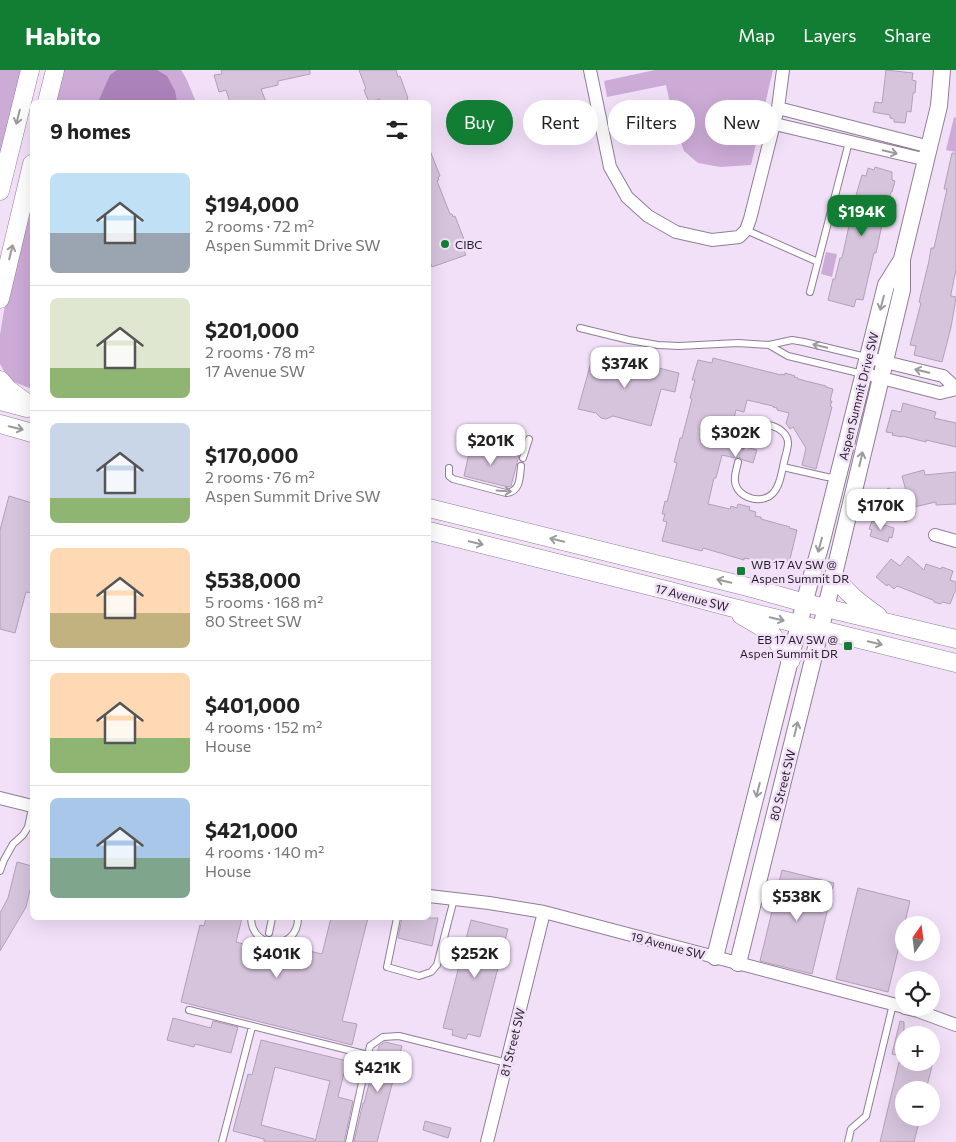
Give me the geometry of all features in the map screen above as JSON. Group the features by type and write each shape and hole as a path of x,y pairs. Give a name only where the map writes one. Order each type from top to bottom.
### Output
{"main road":[{"path":"0,191 30,70"},
{"path":"48,100 55,70"},
{"path":"0,299 30,172"},
{"path":"0,380 30,406"},
{"path":"0,401 30,408"},
{"path":"0,424 30,432"},
{"name":"17 Avenue SW","path":"431,508 956,639"},
{"name":"17 Avenue SW","path":"431,532 956,662"},
{"path":"834,574 847,592 884,621"},
{"path":"726,606 770,632 791,660"}],"street":[{"path":"590,70 610,167 627,196 648,216 676,232 712,240 739,237 746,230 750,219 769,145"},
{"path":"783,70 778,108 852,127 928,153"},
{"name":"Aspen Summit Drive SW","path":"826,607 902,290 902,259 939,106 942,70"},
{"path":"778,125 849,142 928,153"},
{"path":"849,142 852,127"},
{"name":"Aspen Summit Drive SW","path":"800,624 886,285 902,259"},
{"path":"864,374 940,393 956,388 943,376 868,358"},
{"path":"935,535 956,541"},
{"path":"628,581 634,559"},
{"name":"80 Street SW","path":"738,963 826,607"},
{"name":"80 Street SW","path":"715,957 800,624"},
{"path":"0,798 30,806"},
{"path":"749,826 771,831"},
{"name":"19 Avenue SW","path":"431,896 544,912 895,1004"},
{"name":"81 Street SW","path":"487,1142 544,912"},
{"name":"19 Avenue SW","path":"932,1016 956,1025"}],"lane":[{"path":"810,292 849,142"},
{"path":"746,230 818,262"},
{"path":"580,328 658,345 679,346 738,343 769,345 792,340 868,358"},
{"path":"769,345 788,356 864,374"},
{"path":"738,462 735,482 740,492 751,499 764,498 773,494 778,486 788,442 785,433 777,428 762,424 752,426 746,432 742,445"},
{"path":"523,458 529,439"},
{"path":"449,468 449,476 453,479 506,493 516,489 521,466"},
{"path":"783,467 837,478"},
{"path":"0,871 13,844 23,835 28,827 30,817"},
{"path":"397,920 387,967 419,976 431,972 437,965 454,899"},
{"path":"251,920 252,927 256,934 262,939 277,943 291,936 298,920"},
{"path":"268,933 271,920"},
{"path":"189,1010 368,1055"},
{"path":"848,1142 852,1128 866,1116 898,1016"},
{"path":"222,1142 252,1027"},
{"path":"349,1142 370,1046 383,1037 399,1036 506,1063"}],"shaded area":[{"path":"0,70 22,70 0,159"},
{"path":"63,70 181,70 195,100 56,100"},
{"path":"117,70 157,70 167,76 175,91 177,100 99,100 110,75"},
{"path":"655,70 773,70 766,100 705,100 705,145 756,145 751,165 720,167 698,163 684,151 682,145 695,145 695,100 669,100 666,85 607,97 604,81"},
{"path":"954,117 956,118 956,152 946,150"},
{"path":"30,201 30,388 9,380 0,364 0,335 6,298"},
{"path":"826,252 837,254 832,277 821,274"}],"building":[{"path":"221,70 310,70 310,74 278,81 278,85 261,89 265,100 229,100 226,90 219,92 214,75 222,74"},
{"path":"359,70 396,70 408,98 408,100 368,100 364,90 366,89"},
{"path":"886,70 913,73 912,80 916,81 911,112 907,111 905,123 894,122 890,115 873,112 875,102 882,103"},
{"path":"431,153 440,176 437,181 450,214 453,217 455,216 467,247 463,248 466,255 432,267"},
{"path":"952,153 956,153 956,269 951,296 956,298 942,362 914,355 916,346 910,345 921,303 919,302 931,248 934,248 947,189 944,189"},
{"path":"875,167 892,172 892,180 895,181 887,201 876,253 874,253 863,300 856,299 854,307 828,300 840,258 842,258 850,221 853,222 858,203 854,202 862,175 866,176 868,168 874,170"},
{"path":"594,352 679,373 675,392 661,389 651,426 613,416 606,419 601,418 596,413 578,409"},
{"path":"713,358 781,375 785,375 785,373 798,379 833,389 830,401 832,401 830,406 832,407 816,469 802,465 806,448 793,427 790,429 786,423 789,413 777,410 773,406 747,400 744,412 736,410 728,443 737,445 741,450 746,447 757,450 753,463 739,457 722,455 716,478 714,478 708,504 730,509 731,506 737,508 738,504 750,507 749,510 756,512 755,516 761,517 761,519 797,530 789,563 770,560 769,563 744,558 744,560 703,548 702,551 662,541 667,522 663,521 665,514 662,514 665,501 667,502 677,463 674,462 692,399 690,398 695,380 692,380 698,360 712,363"},
{"path":"903,403 936,412 934,418 956,423 956,447 892,435 893,433 886,432 892,410 901,412"},
{"path":"471,444 519,455 511,486 508,487 464,476"},
{"path":"924,470 925,475 956,472 956,504 936,505 936,502 914,507 906,522 879,507 878,499 888,488 908,498 902,476"},
{"path":"9,496 30,502 30,593 26,592 15,633 0,629 0,530"},
{"path":"872,521 894,528 892,538 889,537 888,542 870,536 872,530 869,529"},
{"path":"908,556 924,570 926,564 953,571 950,580 956,582 956,589 950,604 934,602 897,586 894,589 876,577 891,559 900,566"},
{"path":"17,862 30,865 30,890 26,907 0,951 0,913 8,898"},
{"path":"782,870 834,883 812,974 760,961"},
{"path":"858,888 910,901 906,916 895,916 895,961 888,992 836,979"},
{"path":"431,918 438,918 432,946 398,938 402,920 431,920"},
{"path":"206,920 242,920 236,942 287,956 290,947 322,954 330,920 367,920 342,1021 357,1024 352,1045 181,1002 200,925 204,926"},
{"path":"471,920 508,929 480,1037 468,1034 466,1039 452,1035 453,1030 443,1028"},
{"path":"173,1018 211,1028 213,1021 238,1027 231,1053 195,1044 194,1047 167,1040"},
{"path":"900,1021 904,1022 904,1026 899,1026"},
{"path":"261,1040 347,1061 338,1097 353,1101 344,1142 315,1142 330,1081 275,1067 261,1125 314,1139 314,1142 264,1142 264,1139 233,1131 248,1074 252,1075"},
{"path":"385,1042 402,1046 377,1142 354,1142 379,1046"},
{"path":"895,1042 895,1055 892,1054"},
{"path":"897,1071 931,1071 928,1081 895,1081 895,1126 918,1126 914,1142 880,1142"},
{"path":"425,1121 451,1128 448,1138 423,1130"}],"place":[{"name":"CIBC","path":"445,244"},
{"name":"WB 17 AV SW @ Aspen Summit DR","path":"741,571"},
{"name":"EB 17 AV SW @ Aspen Summit DR","path":"848,646"}]}
